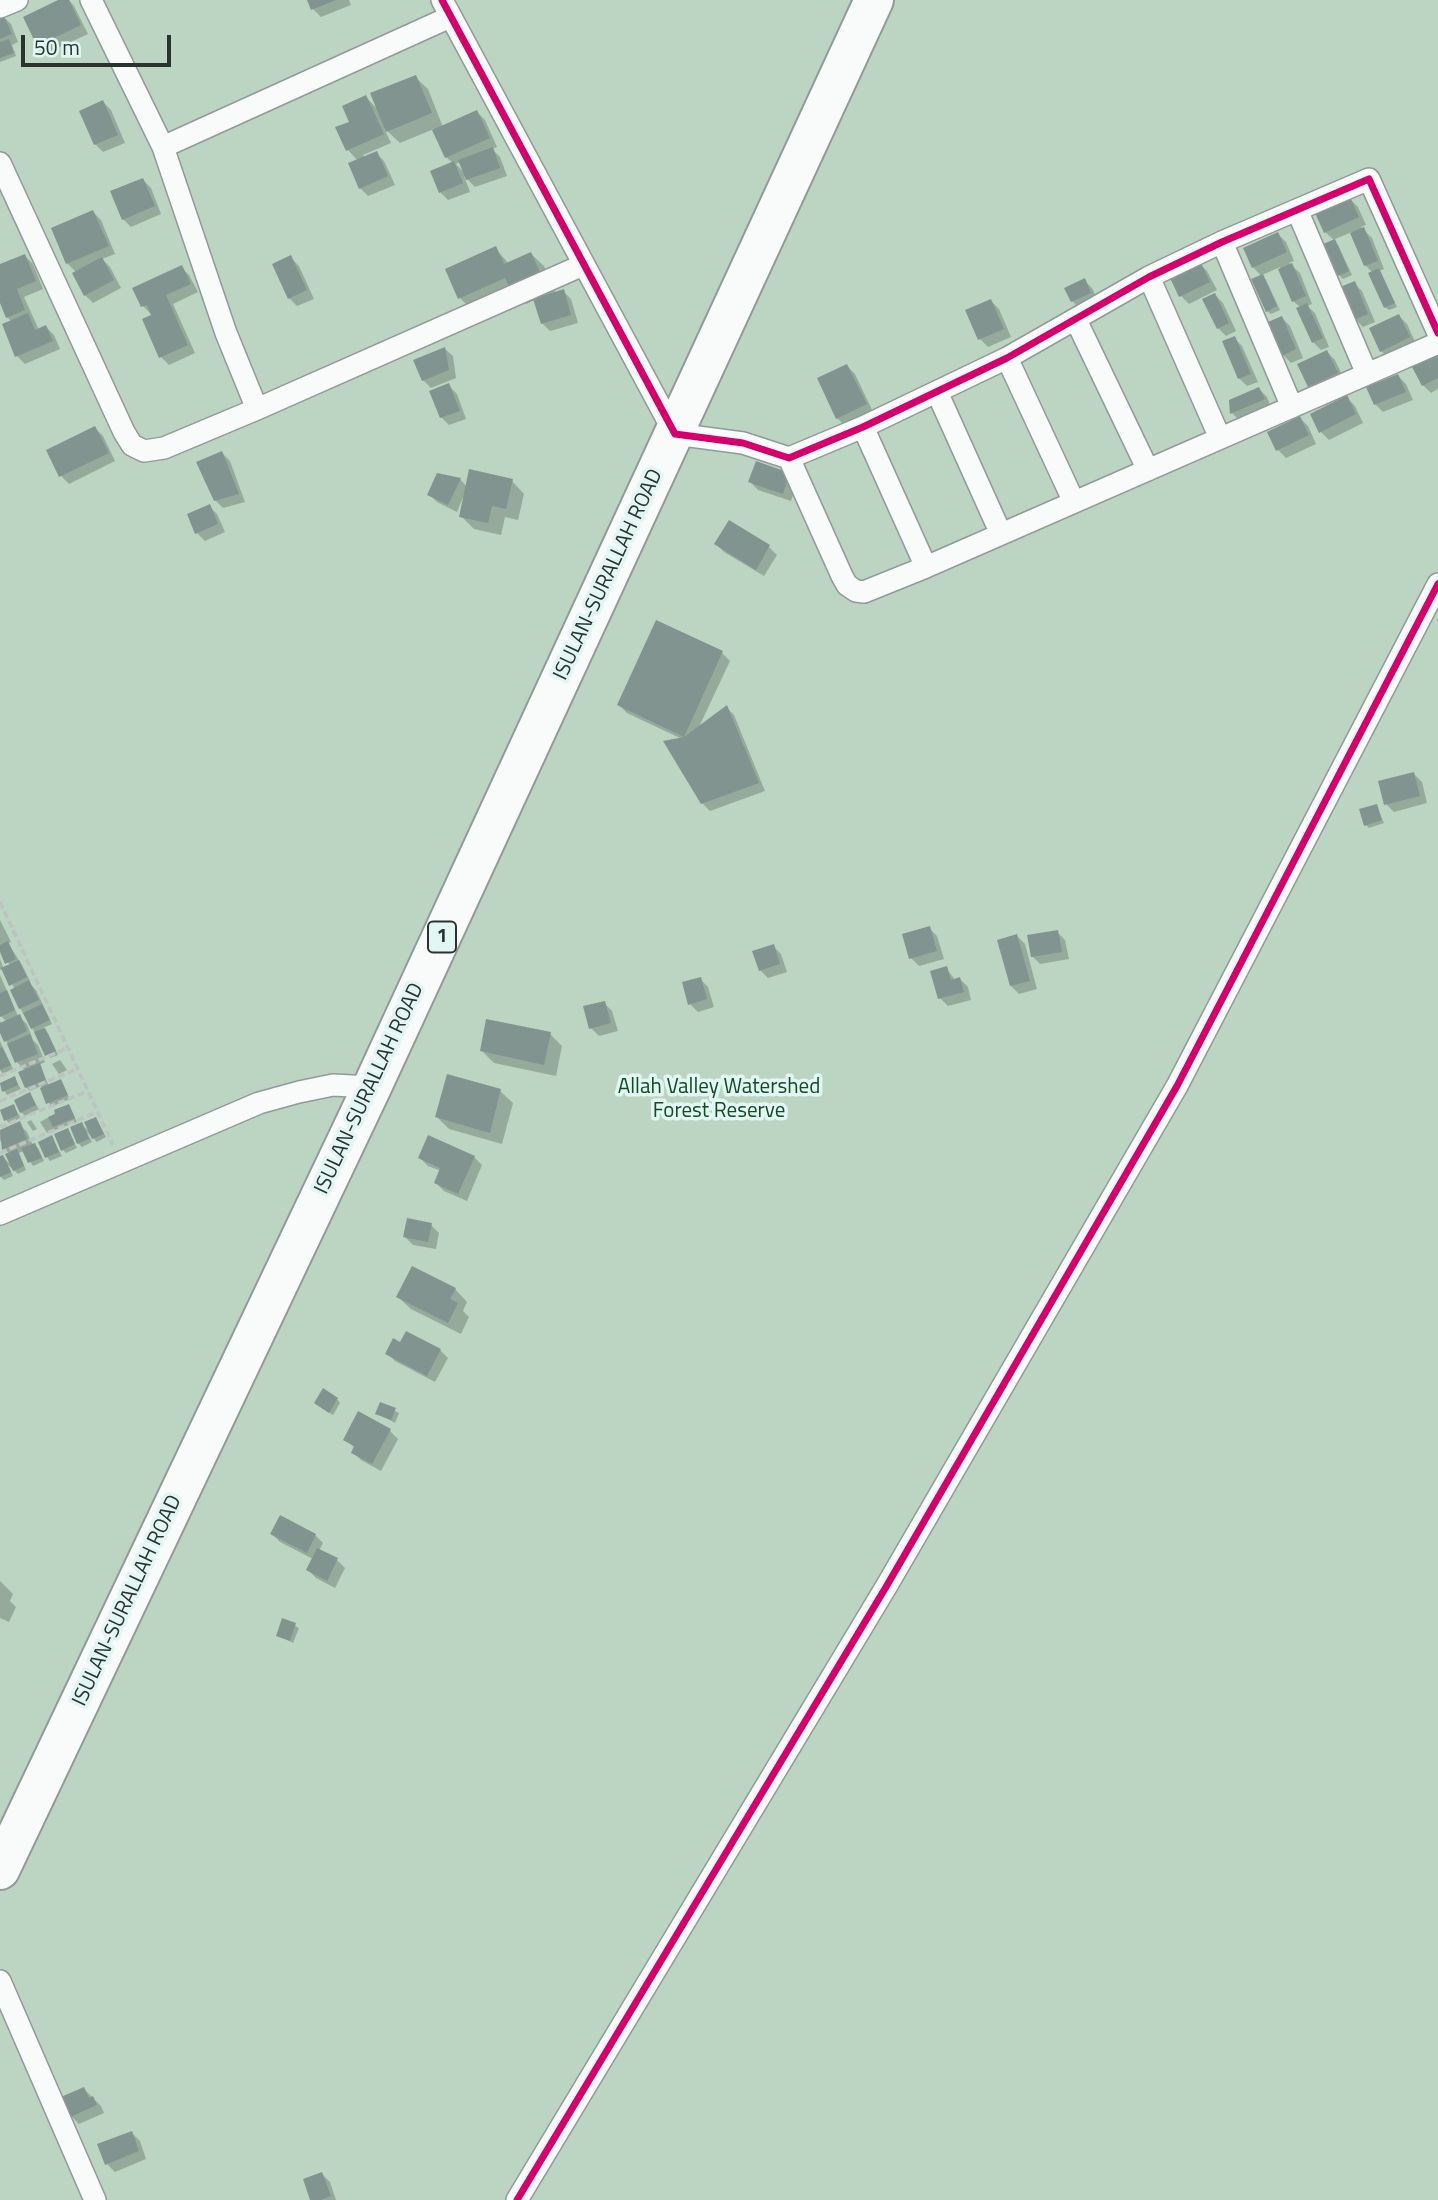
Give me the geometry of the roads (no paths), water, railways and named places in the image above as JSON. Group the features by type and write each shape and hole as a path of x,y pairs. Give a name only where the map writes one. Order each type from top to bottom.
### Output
{"highway":[{"name":"ISULAN-SURALLAH ROAD","path":"0,1870 372,1087 874,0"}],"street":[{"path":"0,7 17,0"},
{"path":"91,0 163,147 226,333 257,409"},
{"path":"163,147 446,9 675,434 743,443 789,458 863,428 1007,358 1149,277 1369,178 1438,333"},
{"path":"0,163 118,420 132,445 144,451 164,448 257,409 583,265"},
{"path":"1297,210 1367,374"},
{"path":"1222,242 1292,407"},
{"path":"1149,277 1220,438"},
{"path":"1076,320 1148,470"},
{"path":"789,458 847,585 856,591 864,592 1438,343"},
{"path":"1007,358 1074,502"},
{"path":"937,392 1002,534"},
{"path":"863,428 926,567"},
{"path":"517,2200 886,1587 1177,1086 1438,584"},
{"path":"0,1214 259,1103 299,1091 333,1086 372,1087"},
{"path":"0,1981 95,2200"}],"park label":[{"name":"Allah Valley Watershed Forest Reserve","path":"719,1100"}]}
